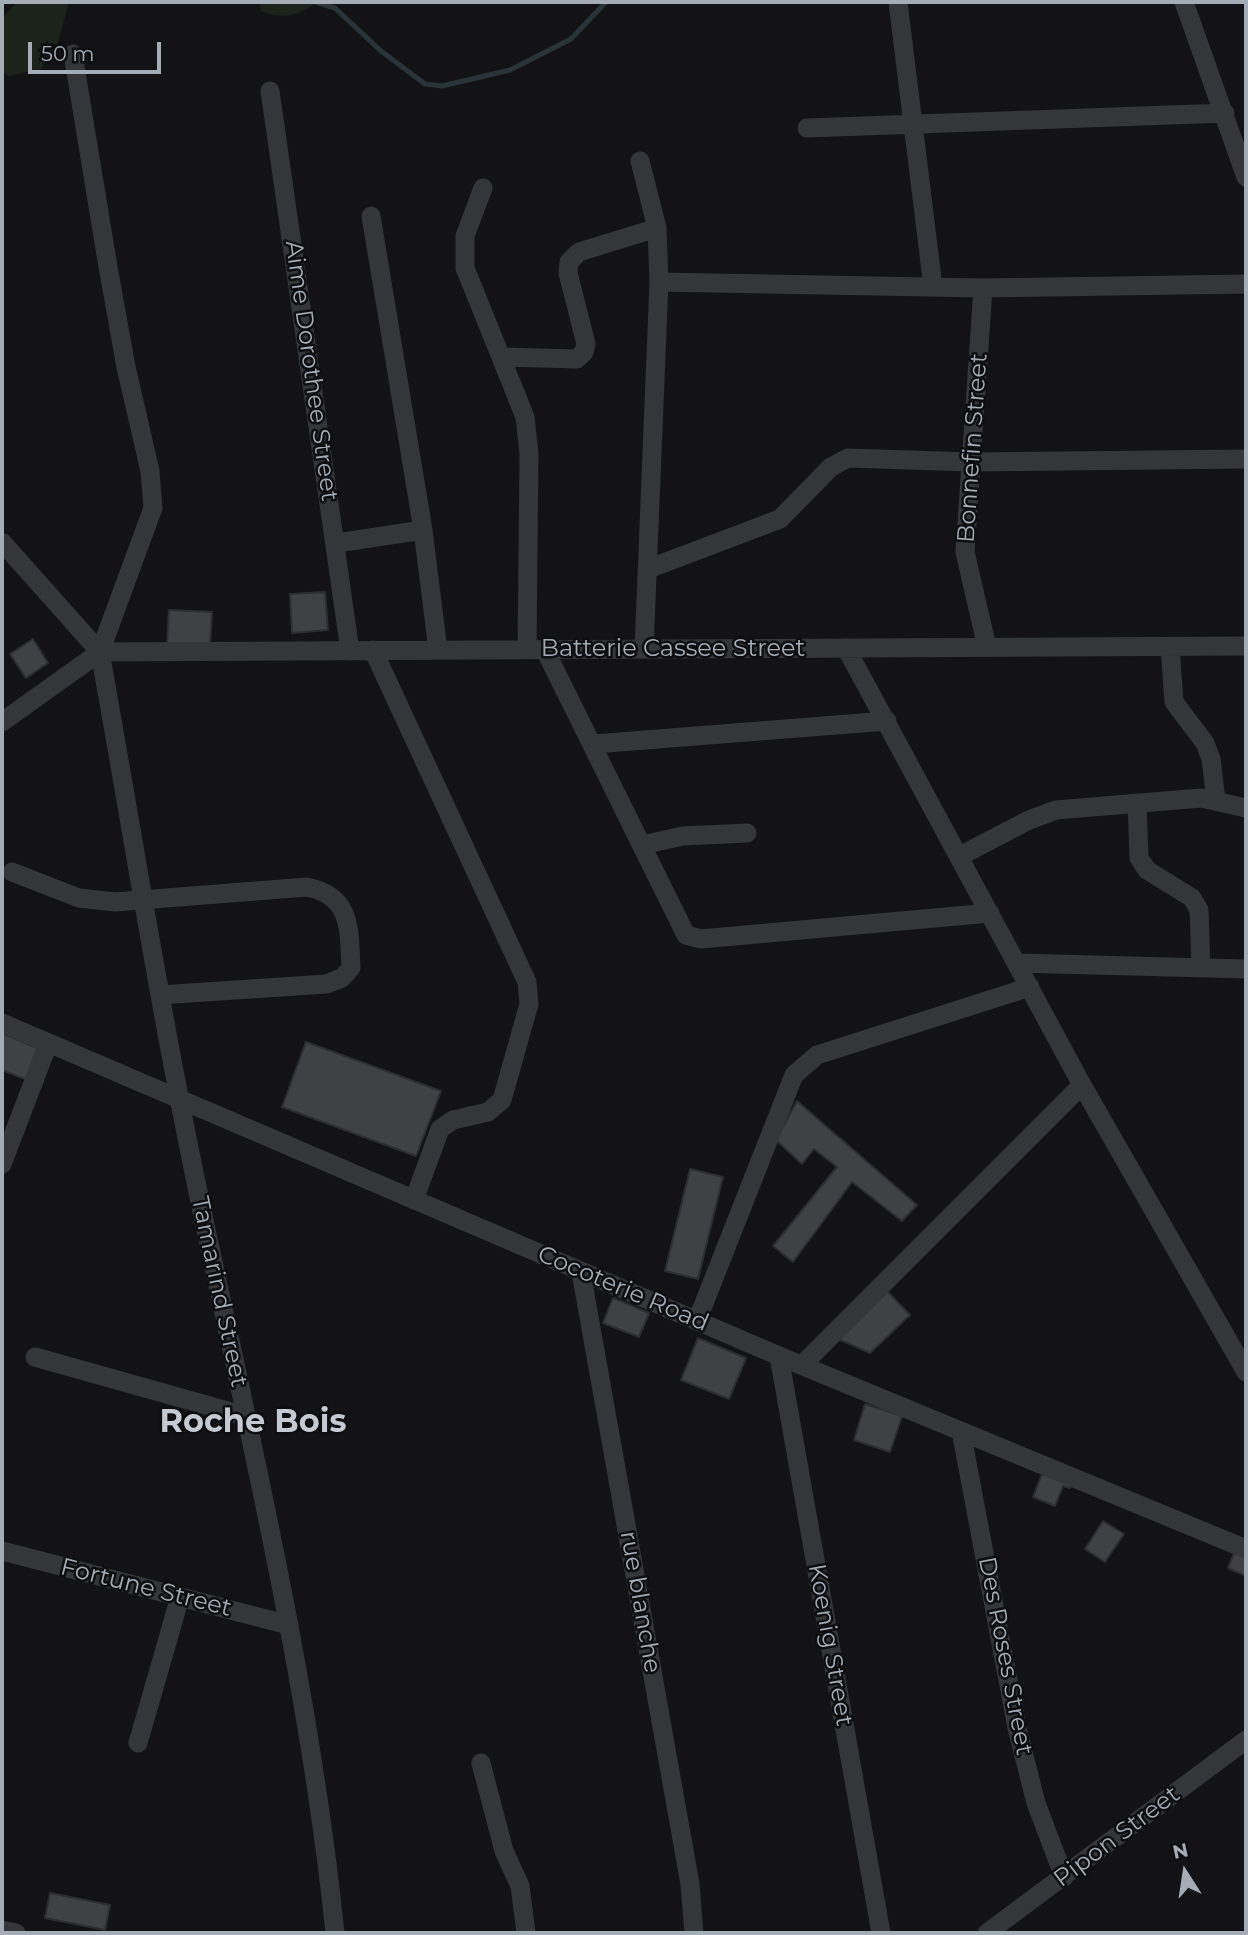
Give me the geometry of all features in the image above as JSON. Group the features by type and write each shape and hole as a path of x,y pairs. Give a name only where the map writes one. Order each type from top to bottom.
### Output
{"street":[{"path":"898,2 933,287"},
{"path":"1184,2 1246,177"},
{"path":"2,722 100,652 153,508 150,471 125,367 73,54"},
{"name":"Aime Dorothee Street","path":"270,91 337,543 350,651"},
{"path":"807,128 1225,113"},
{"path":"640,162 657,228 659,282 645,649"},
{"path":"483,188 465,236 465,268 525,417 529,454 536,650 594,744 686,935 693,938 990,913"},
{"path":"372,216 423,530 438,650"},
{"path":"502,357 577,359 584,352 586,344 568,273 569,262 579,252 657,228"},
{"path":"659,282 983,288 1246,284"},
{"name":"Bonnefin Street","path":"983,288 965,552 987,647"},
{"path":"648,569 780,519 831,467 848,458 972,462 1246,459"},
{"path":"337,543 423,530"},
{"path":"2,542 100,652"},
{"name":"Batterie Cassee Street","path":"100,652 1246,646"},
{"path":"1170,647 1174,702 1205,743 1211,759 1216,800"},
{"path":"846,648 1082,1085 1246,1372"},
{"path":"373,650 527,982 529,1004 502,1100 488,1112 453,1120 440,1129 414,1200"},
{"name":"Tamarind Street","path":"100,652 179,1101 289,1625 324,1822 335,1933"},
{"path":"594,744 887,721"},
{"path":"960,856 1028,820 1056,810 1200,798 1246,808"},
{"path":"1137,803 1139,858 1147,870 1192,898 1199,910 1201,967"},
{"path":"642,845 683,836 747,833"},
{"path":"12,872 79,898 115,902 307,887 322,890 338,901 349,927 351,968 342,978 326,984 160,995"},
{"path":"1017,963 1246,969"},
{"path":"697,1321 794,1075 817,1055 1030,987"},
{"name":"Cocoterie Road","path":"2,1023 779,1356 1246,1549"},
{"path":"2,1164 48,1044"},
{"path":"802,1365 1082,1085"},
{"name":"rue blanche","path":"581,1272 690,1884 694,1933"},
{"name":"Koenig Street","path":"779,1356 881,1933"},
{"path":"35,1357 245,1416"},
{"name":"Des Roses Street","path":"961,1430 1017,1728 1036,1803 1064,1877"},
{"name":"Fortune Street","path":"2,1551 289,1625"},
{"path":"138,1743 180,1597"},
{"name":"Pipon Street","path":"987,1933 1246,1740"},
{"path":"481,1763 504,1851 520,1886 526,1933"},
{"path":"2,1930 16,1933"}],"shaded area":[{"path":"17,2 69,2 58,42 41,69 9,76 2,72 2,18"},
{"path":"259,2 317,2 304,11 283,16 261,11"}],"building":[{"path":"325,592 328,630 292,633 290,594"},
{"path":"169,610 212,612 210,646 167,644"},
{"path":"33,639 48,663 26,678 10,654"},
{"path":"2,1033 42,1050 30,1081 2,1070"},
{"path":"306,1042 441,1091 416,1156 282,1107"},
{"path":"797,1101 917,1205 902,1221 852,1182 793,1262 773,1246 837,1167 814,1149 802,1164 776,1140"},
{"path":"690,1169 723,1177 698,1279 665,1271"},
{"path":"886,1290 910,1315 870,1353 836,1338"},
{"path":"613,1298 649,1313 639,1337 603,1323"},
{"path":"698,1338 746,1358 729,1399 681,1380"},
{"path":"865,1404 902,1416 890,1452 854,1440"},
{"path":"1044,1469 1073,1481 1070,1488 1063,1486 1055,1506 1033,1497"},
{"path":"1103,1521 1124,1534 1105,1562 1085,1549"},
{"path":"1235,1551 1246,1556 1246,1576 1228,1568"},
{"path":"50,1893 110,1905 105,1930 45,1918"}],"waterway":[{"path":"315,2 335,8 381,51 425,84 442,86 510,70 571,39 606,2"}],"district":[{"name":"Roche Bois","path":"253,1423"}]}
